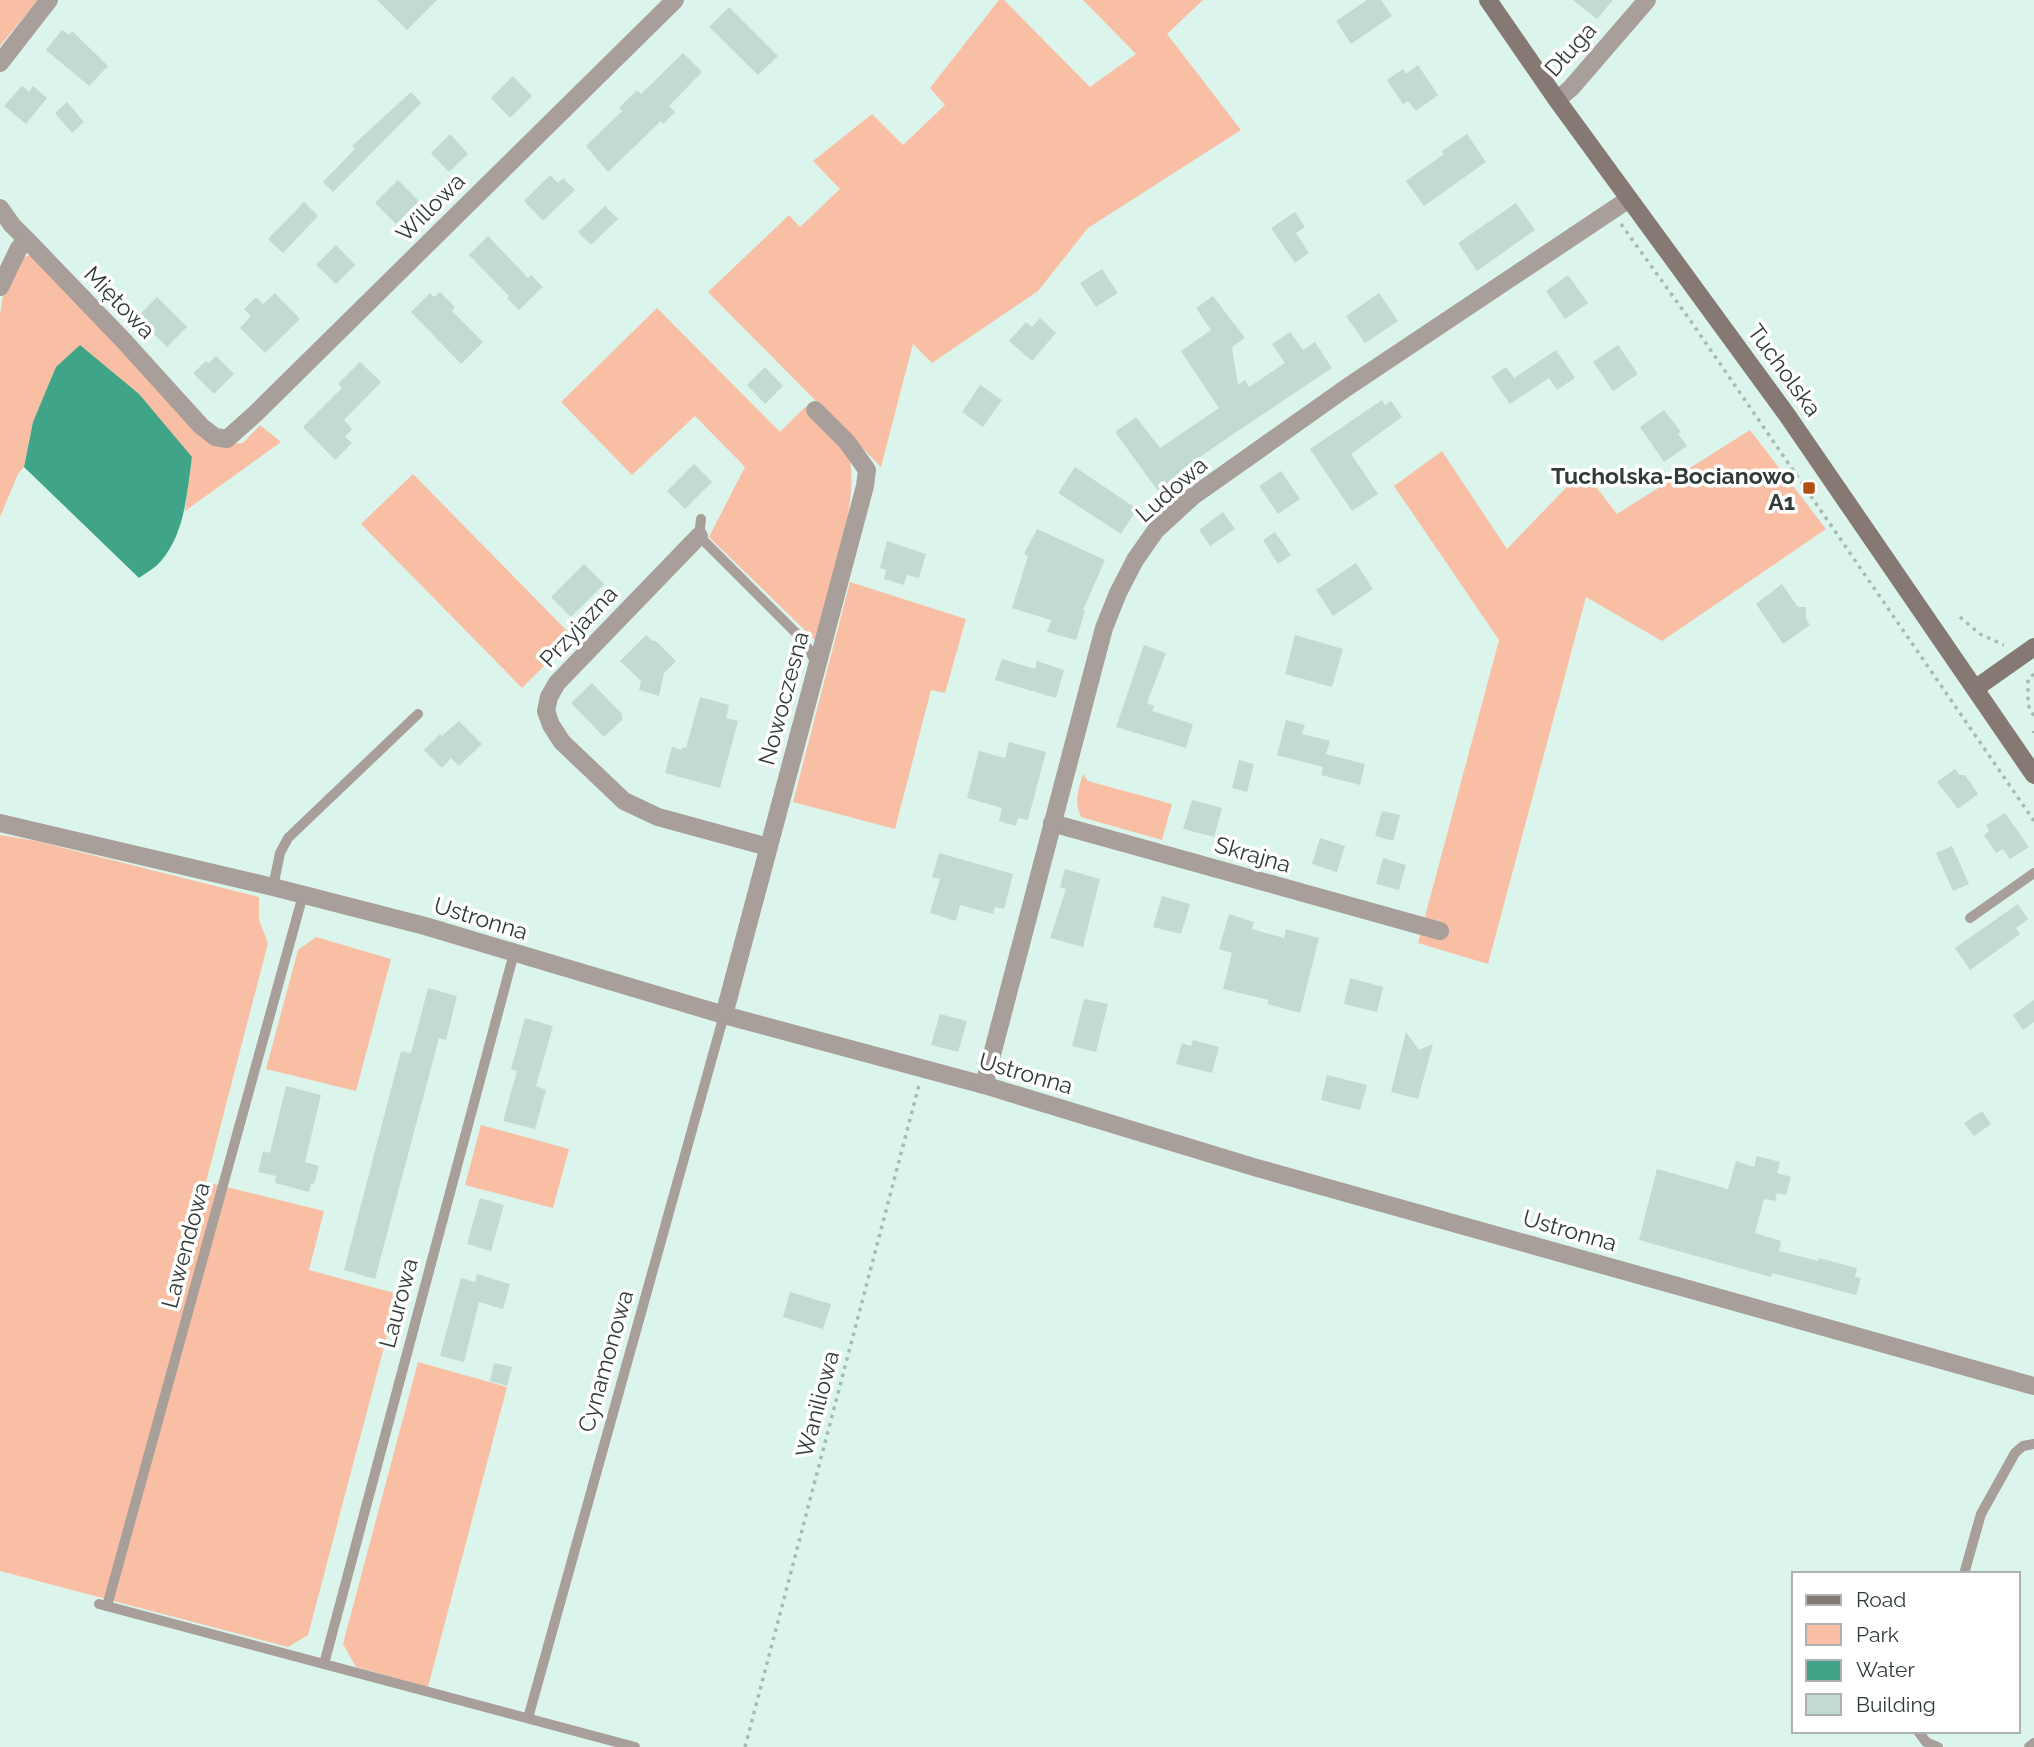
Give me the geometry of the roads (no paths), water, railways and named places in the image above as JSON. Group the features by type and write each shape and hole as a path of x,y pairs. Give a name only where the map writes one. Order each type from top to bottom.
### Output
{"main road":[{"name":"Tucholska","path":"1488,0 1557,100 1787,415 2034,775"},
{"path":"1976,688 2034,647"}],"street":[{"path":"0,63 49,0"},
{"name":"Willowa","path":"215,437 227,439 238,430 675,0"},
{"name":"Długa","path":"1557,100 1571,88 1647,0"},
{"name":"Ludowa","path":"984,1086 1104,628 1135,560 1156,530 1192,497 1346,388 1629,199"},
{"name":"Miętowa","path":"0,208 12,225 124,341 201,426 215,437"},
{"path":"0,287 19,248 27,240"},
{"name":"Nowoczesna","path":"724,1015 865,486 867,470 847,442 815,410"},
{"name":"Przyjazna","path":"700,527 556,683 548,697 546,711 562,742 624,801 658,817 768,847"},
{"name":"Ustronna","path":"0,823 273,887 425,926 724,1015 984,1086 1271,1172 2034,1386"},
{"name":"Skrajna","path":"1052,824 1440,931"}],"lane":[{"path":"700,527 803,640 817,664"},
{"path":"273,887 280,853 288,838 418,714"},
{"path":"1970,918 2034,873"},
{"name":"Lawendowa","path":"303,895 103,1605 324,1664"},
{"name":"Laurowa","path":"324,1664 514,953"},
{"name":"Cynamonowa","path":"528,1718 724,1015"},
{"path":"1965,1572 1981,1514 2015,1452 2023,1446 2034,1444"},
{"path":"324,1664 635,1747"},
{"path":"1919,1733 1926,1742 1938,1747"},
{"path":"2029,1747 2034,1743"}],"water":[{"path":"80,345 139,394 192,457 184,512 175,538 161,561 139,578 24,467 33,422 56,367"}],"place":[{"name":"Tucholska-Bocianowo A1","path":"1809,488"}]}
